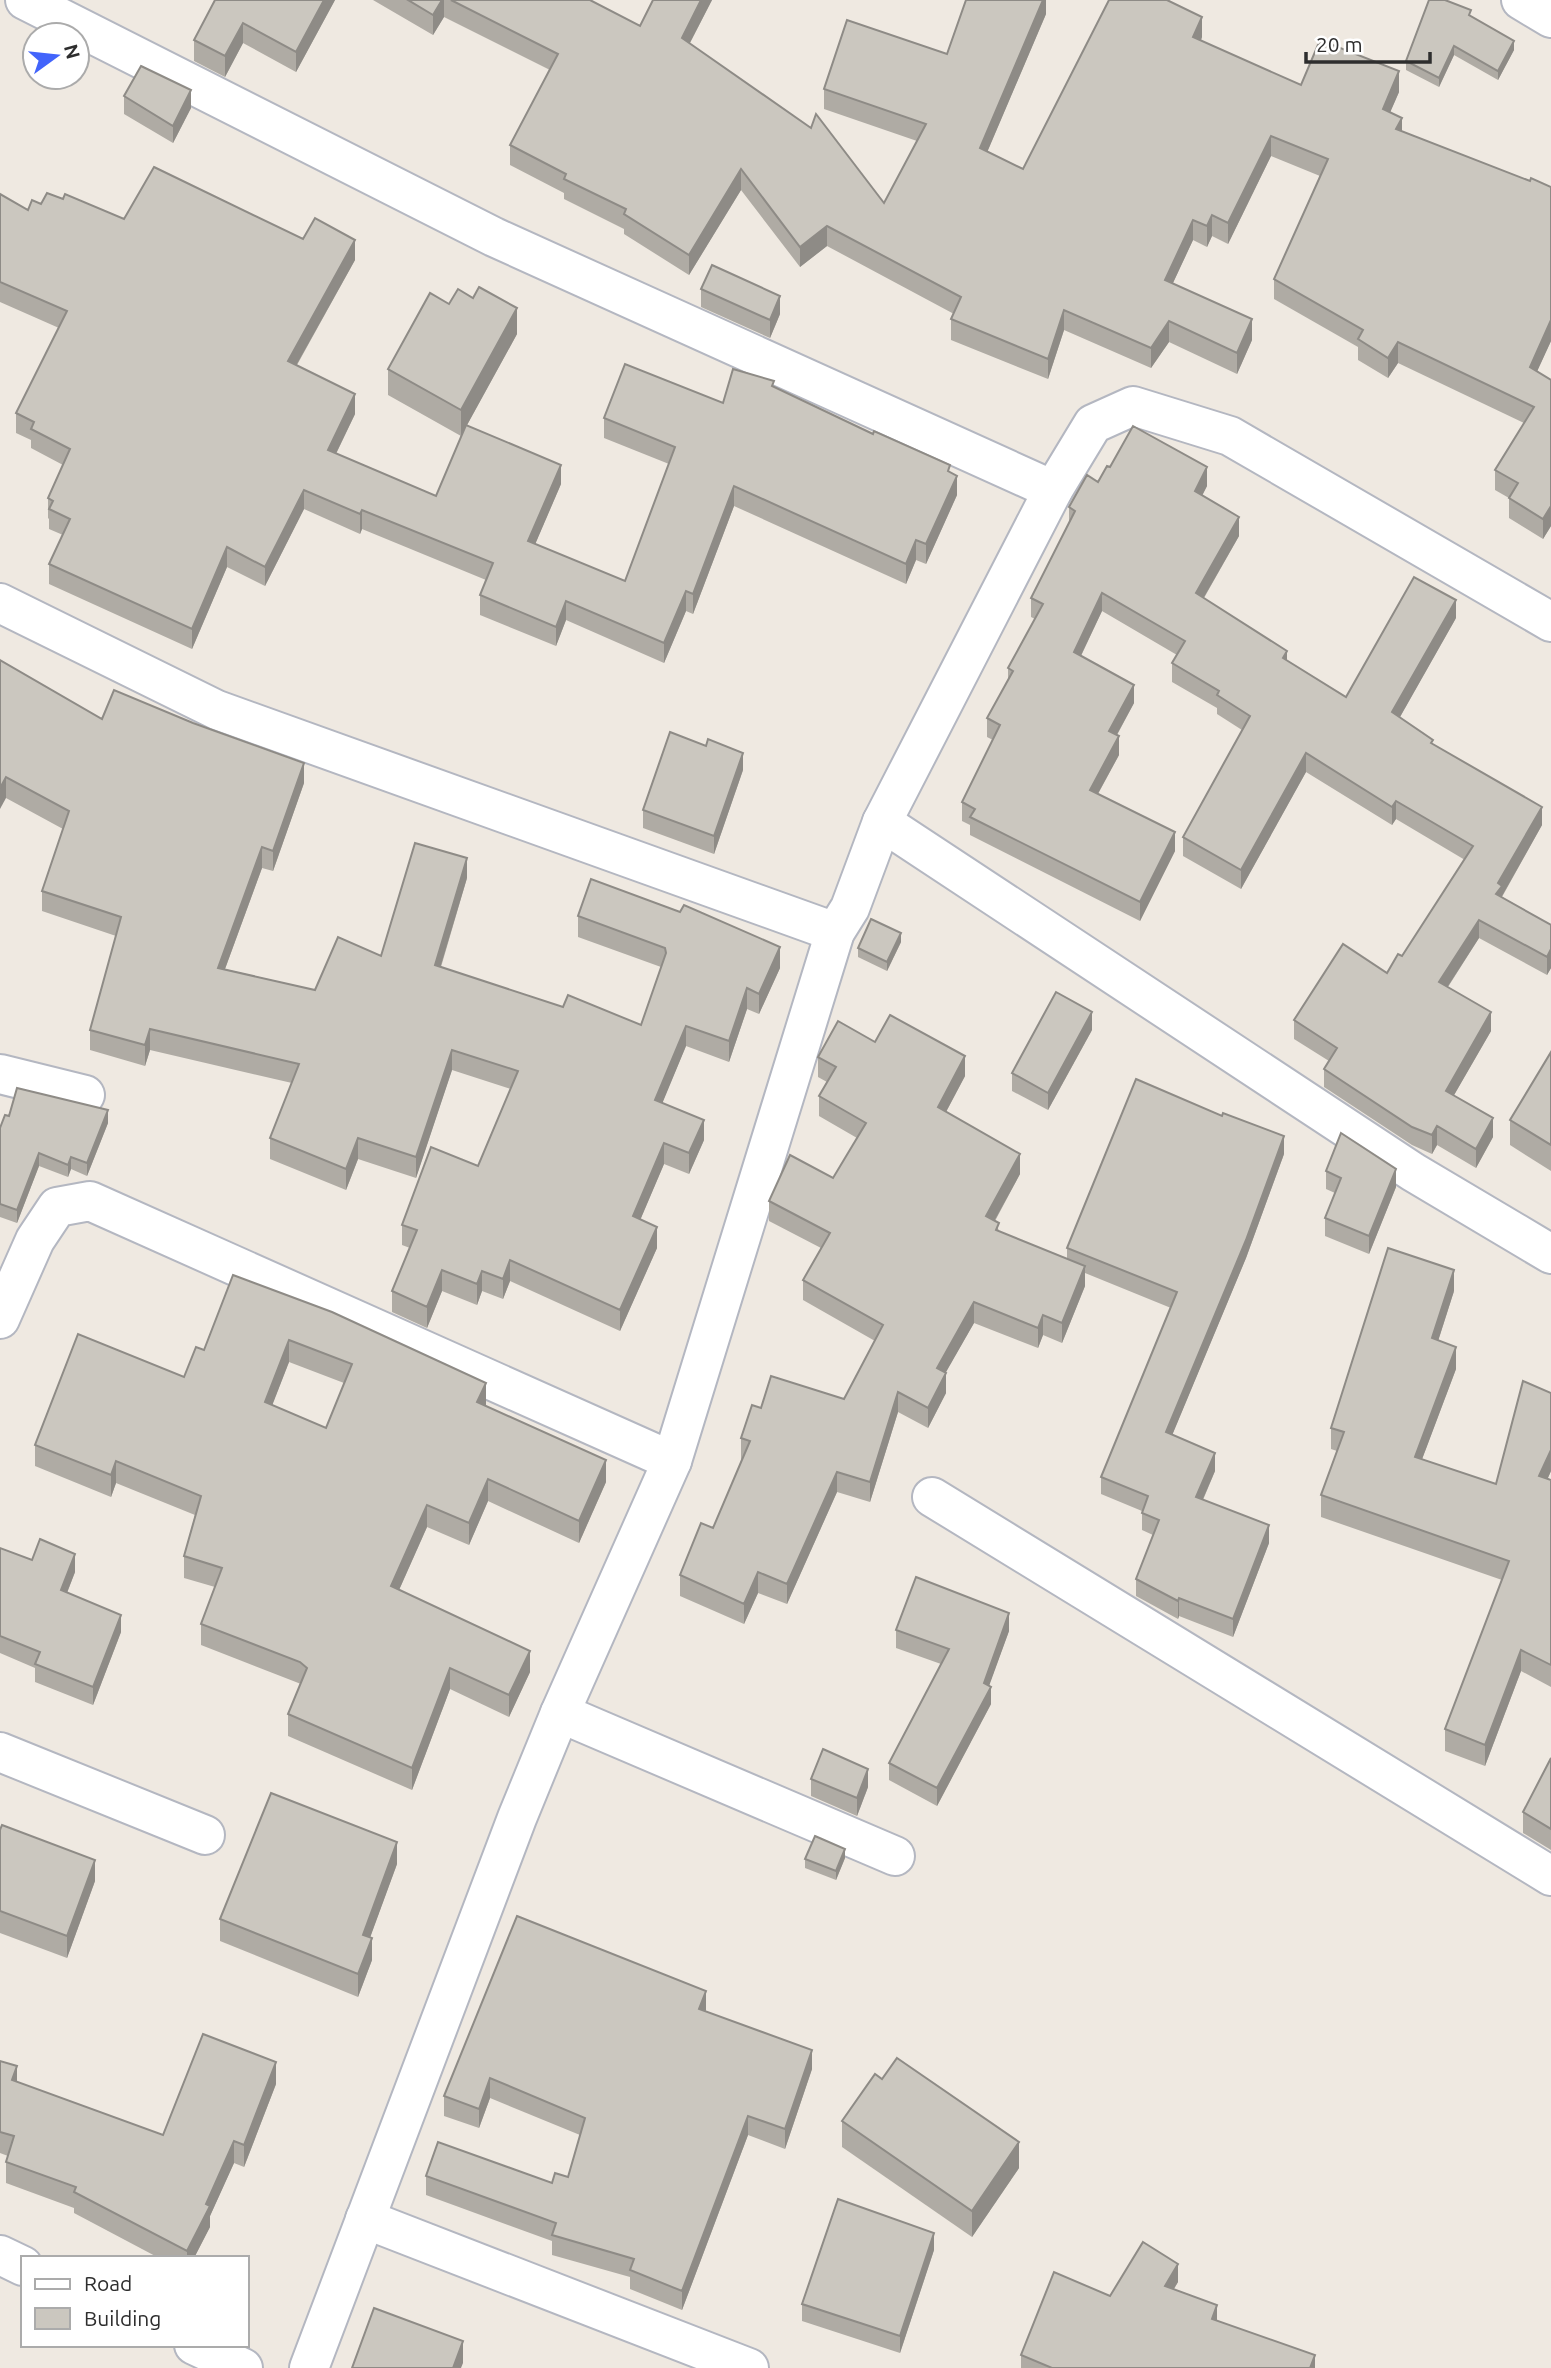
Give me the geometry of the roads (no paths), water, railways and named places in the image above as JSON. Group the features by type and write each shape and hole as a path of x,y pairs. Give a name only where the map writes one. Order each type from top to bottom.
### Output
{"street":[{"path":"25,0 494,237 1053,490"},
{"path":"1521,0 1551,18"},
{"path":"309,2368 560,1713 672,1461 835,932 850,908 882,822 1053,490 1093,424 1133,406 1230,436 1551,622"},
{"path":"0,603 217,710 835,932"},
{"path":"882,822 1413,1172 1551,1254"},
{"path":"0,1074 85,1095"},
{"path":"0,1319 35,1240 57,1207 90,1201 672,1461"},
{"path":"932,1497 1526,1864 1551,1876"},
{"path":"560,1713 895,1856"},
{"path":"0,1752 205,1835"},
{"path":"365,2219 749,2368"},
{"path":"0,2255 21,2265"},
{"path":"198,2347 243,2368"}]}
